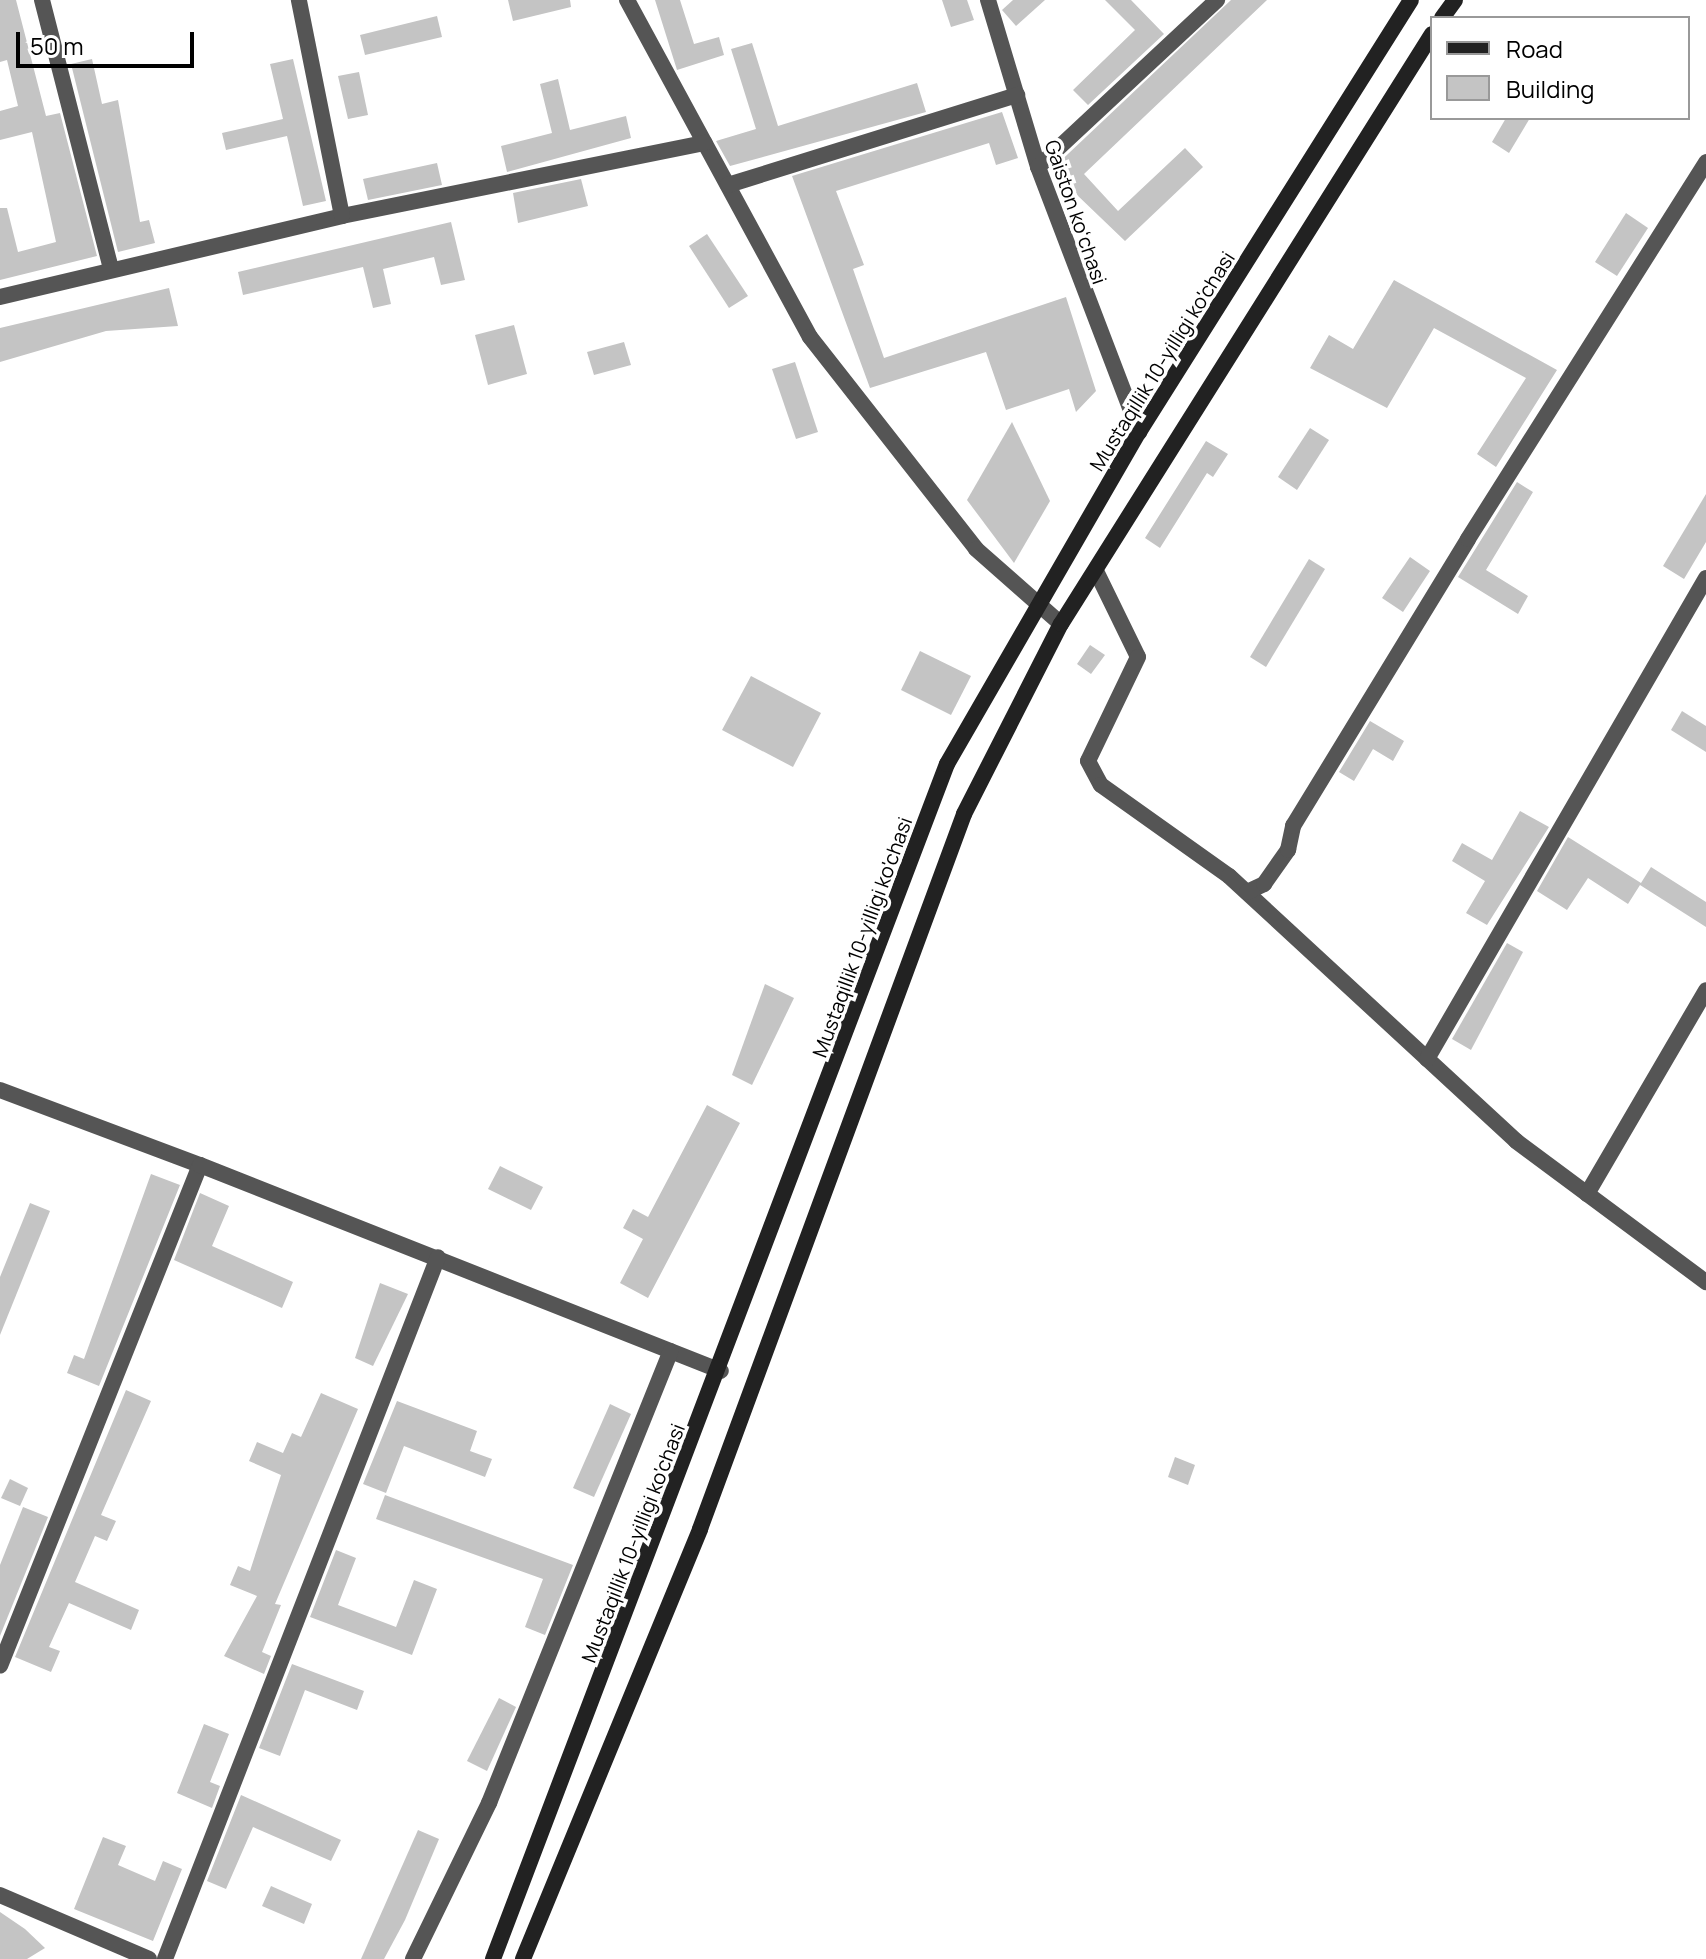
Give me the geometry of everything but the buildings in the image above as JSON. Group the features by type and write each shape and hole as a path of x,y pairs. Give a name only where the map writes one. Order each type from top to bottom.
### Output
{"main road":[{"name":"Mustaqillik 10-yilligi ko'chasi","path":"493,1959 721,1371 947,764 1139,432 1411,0"},
{"path":"523,1959 700,1529 964,814 1061,624 1097,573 1430,37"}],"street":[{"path":"42,0 111,268"},
{"path":"299,0 342,216"},
{"path":"627,0 810,337 976,549 1061,624"},
{"name":"Gaiston koʻchasi","path":"988,0 1038,167 1139,432"},
{"path":"1038,167 1217,0"},
{"path":"728,185 1017,95"},
{"path":"0,297 111,268 342,216 705,143"},
{"path":"1247,892 1264,884 1288,850 1293,826 1443,580 1706,162"},
{"path":"1097,573 1138,657 1088,761 1101,785 1247,892 1516,1141 1706,1282"},
{"path":"1427,1059 1706,578"},
{"path":"1587,1194 1706,990"},
{"path":"0,1090 438,1257 721,1371"},
{"path":"0,1666 200,1165"},
{"path":"165,1959 438,1257"},
{"path":"413,1959 489,1803 671,1351"},
{"path":"0,1895 149,1959"}]}
